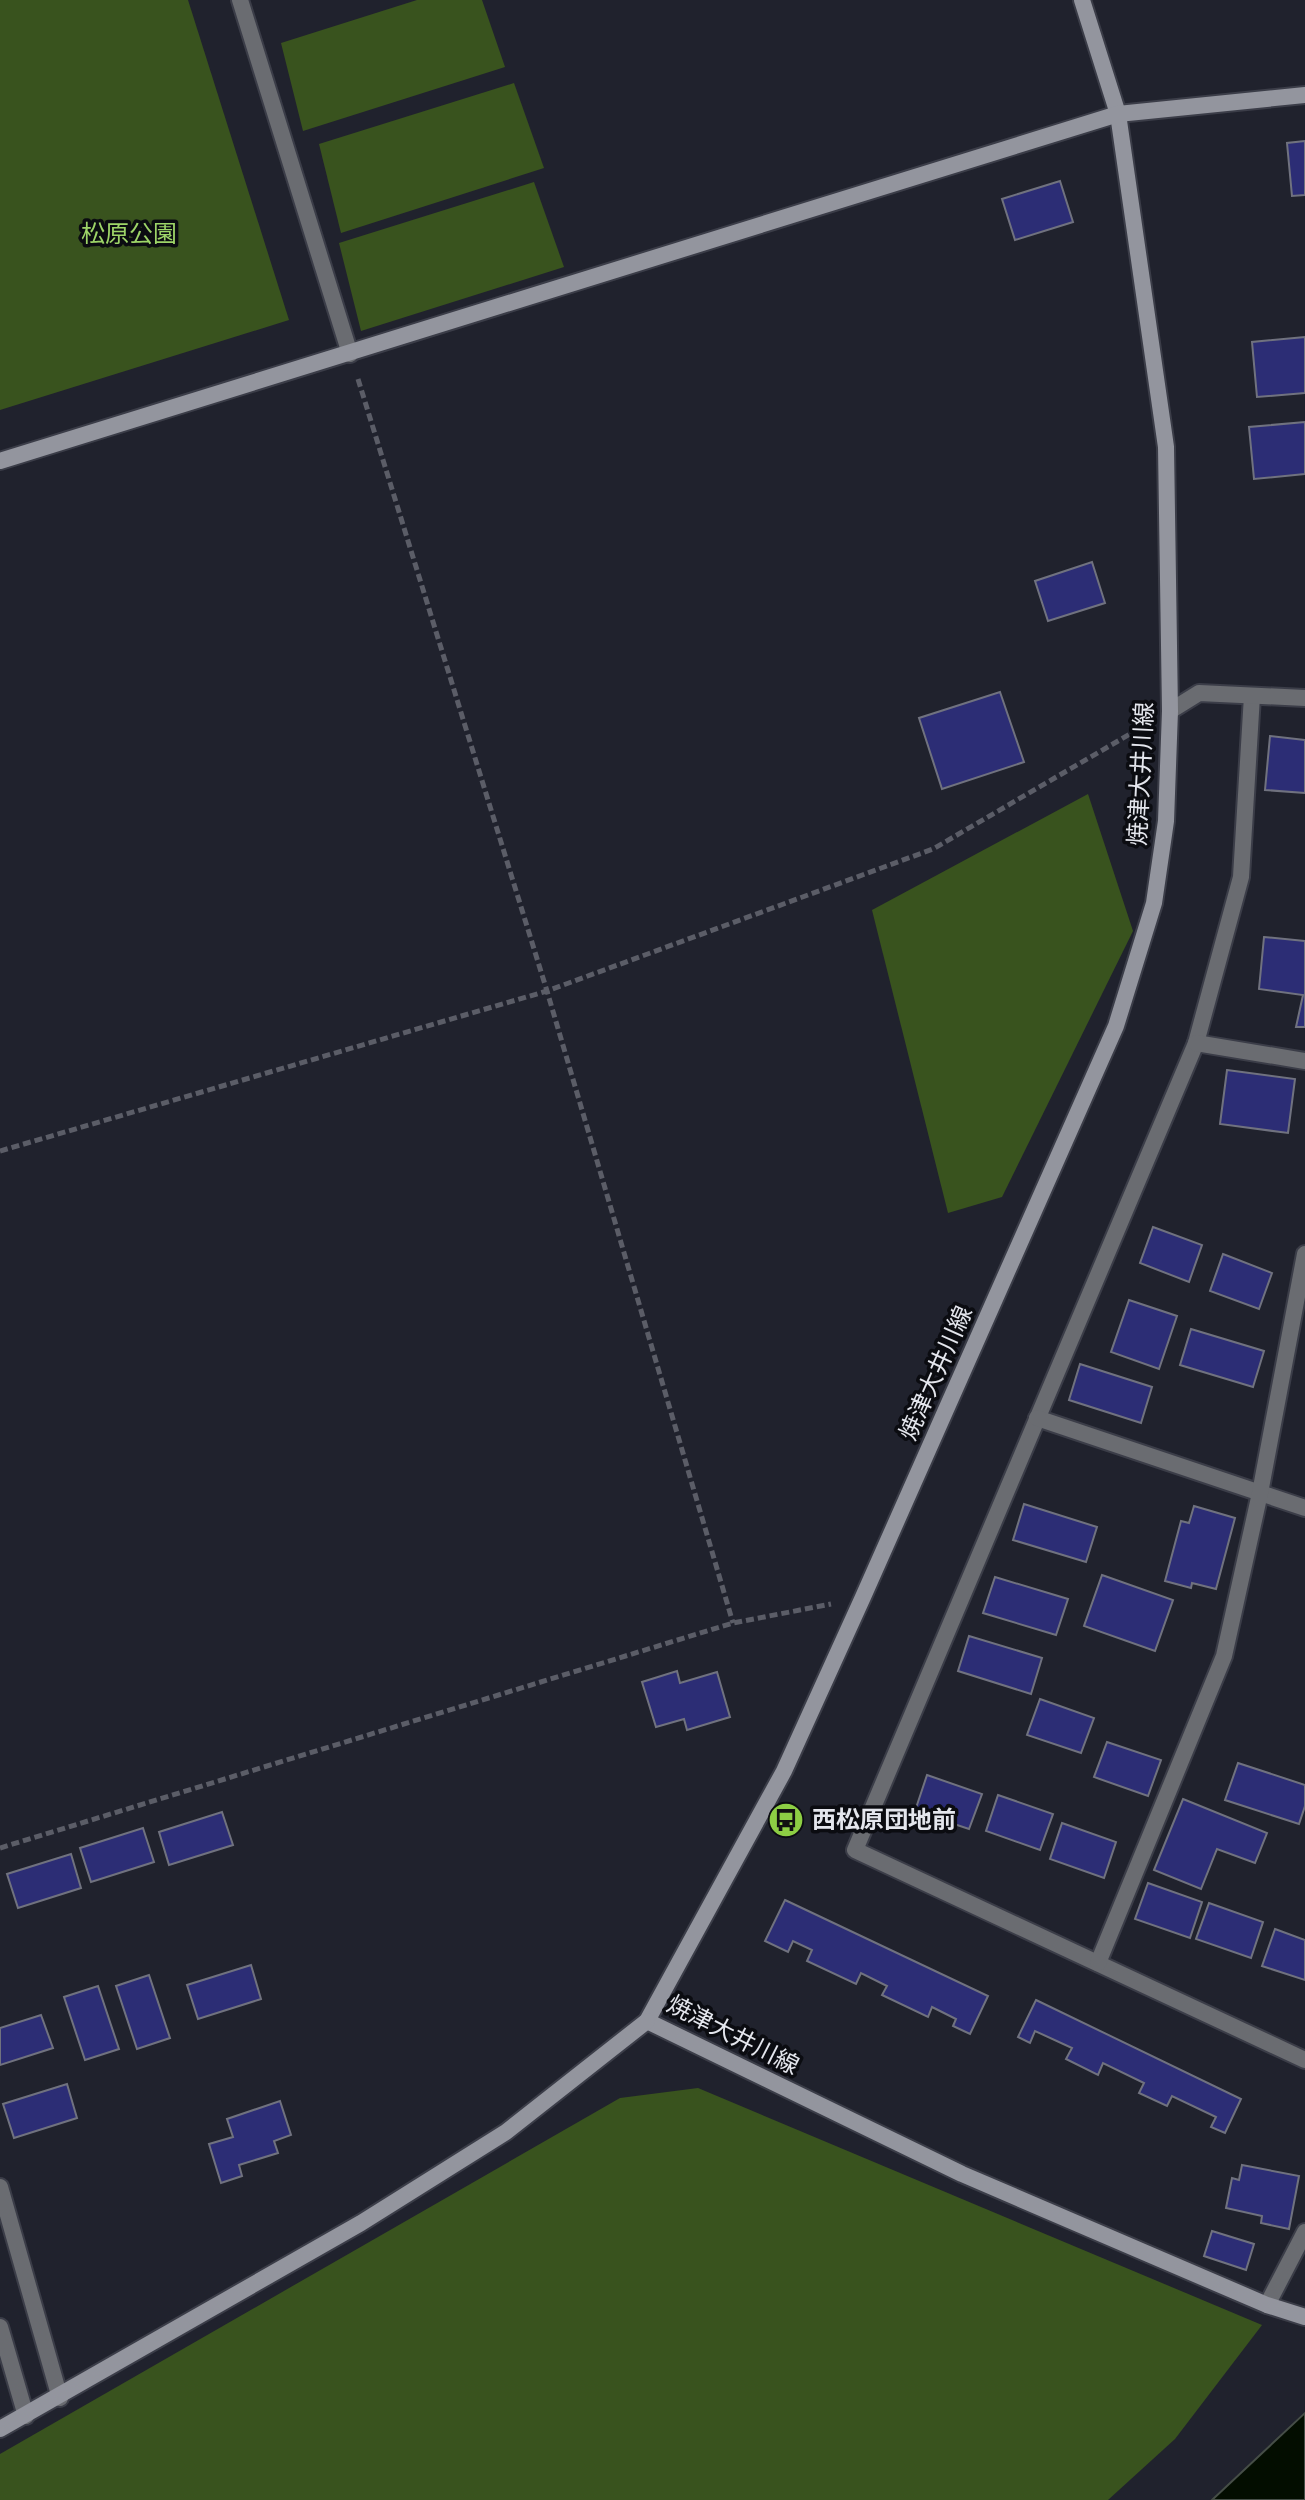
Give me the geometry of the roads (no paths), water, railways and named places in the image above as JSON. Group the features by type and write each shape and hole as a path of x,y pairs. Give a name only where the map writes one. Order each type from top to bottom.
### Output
{"main road":[{"name":"焼津大井川線","path":"1082,0 1118,114 1166,447 1170,711 1166,821 1154,903 1116,1026 863,1597 784,1771 647,2021 962,2174 1267,2305 1305,2317"},
{"path":"0,461 1118,114 1305,95"},
{"path":"0,2429 60,2398 361,2223 506,2132 647,2021"}],"street":[{"path":"240,0 350,354"},
{"path":"1170,711 1199,693 1305,698"},
{"path":"1252,696 1241,877 1196,1043 855,1850 1305,2060"},
{"path":"1196,1043 1305,1061"},
{"path":"1098,1963 1224,1656 1260,1493 1305,1254"},
{"path":"1037,1418 1305,1508"},
{"path":"0,2187 60,2398"},
{"path":"1267,2305 1305,2232"},
{"path":"0,2327 26,2416"}],"place":[{"name":"西松原団地前","path":"786,1820"}],"park label":[{"name":"松原公園","path":"129,234"}]}
